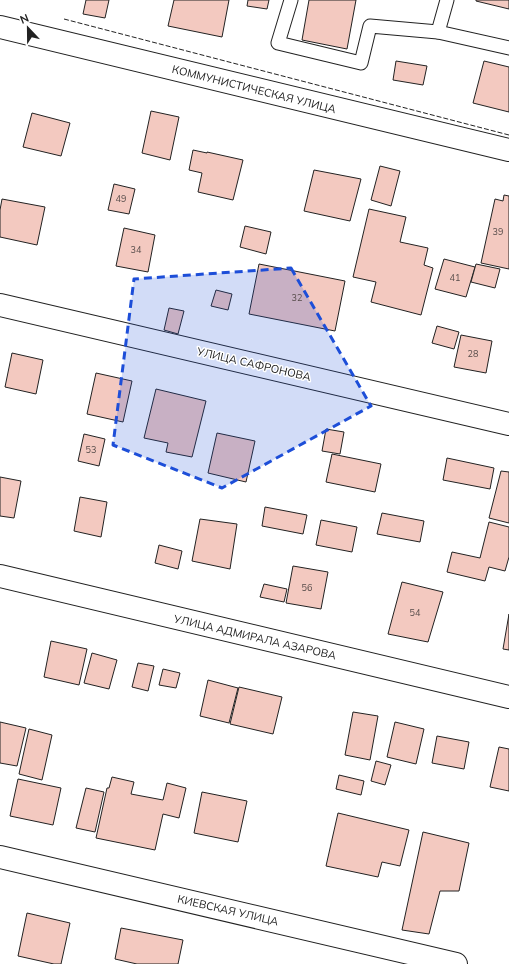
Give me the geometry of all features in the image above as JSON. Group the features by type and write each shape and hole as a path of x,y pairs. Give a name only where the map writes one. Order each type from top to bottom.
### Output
{"street":[{"name":"КОММУНИСТИЧЕСКАЯ УЛИЦА","path":"0,27 509,150"},
{"name":"УЛИЦА САФРОНОВА","path":"0,305 509,424"},
{"name":"УЛИЦА АДМИРАЛА АЗАРОВА","path":"0,576 509,698"},
{"name":"КИЕВСКАЯ УЛИЦА","path":"0,857 456,964"}],"lane":[{"path":"291,0 278,43 361,63 370,26 438,32 509,48"},
{"path":"438,32 447,0"}],"highlighted area":[{"path":"291,268 371,406 222,488 113,445 134,279"}],"building":[{"path":"86,0 109,0 105,18 83,14"},
{"path":"174,0 229,0 222,37 168,26"},
{"path":"248,0 269,0 267,9 247,6"},
{"path":"309,0 356,0 347,49 302,40"},
{"path":"509,0 509,9 476,1"},
{"path":"396,61 427,66 423,85 393,80"},
{"path":"484,61 509,67 509,112 473,103"},
{"path":"151,111 179,117 170,160 142,153"},
{"path":"32,113 70,123 61,156 23,147"},
{"path":"193,150 243,160 233,200 198,192 202,173 189,170"},
{"path":"380,166 400,171 391,206 371,200"},
{"path":"314,170 361,179 350,221 304,211"},
{"path":"114,184 135,189 129,214 108,210"},
{"path":"504,195 509,196 509,269 481,263 495,199 503,201"},
{"path":"2,199 45,207 37,245 0,237 0,210"},
{"path":"369,209 406,217 400,242 428,248 424,265 433,268 421,315 371,302 376,282 353,277"},
{"path":"245,226 271,232 266,254 240,247"},
{"path":"124,228 155,235 148,272 116,266"},
{"path":"444,259 475,267 466,297 435,289"},
{"path":"259,264 345,281 335,331 249,314"},
{"path":"476,264 500,269 495,288 471,282"},
{"path":"216,290 232,294 228,310 211,306"},
{"path":"169,308 184,311 178,334 164,330"},
{"path":"437,326 459,332 454,349 432,343"},
{"path":"461,335 492,341 486,373 454,367"},
{"path":"12,353 43,360 36,394 5,387"},
{"path":"96,373 132,381 123,422 87,414"},
{"path":"156,389 206,401 192,457 166,452 168,443 144,438"},
{"path":"326,429 344,432 340,454 322,451"},
{"path":"217,433 255,441 246,482 208,473"},
{"path":"84,434 105,439 99,466 78,461"},
{"path":"332,454 381,464 375,492 326,482"},
{"path":"447,458 494,468 490,489 443,480"},
{"path":"501,471 509,472 509,523 489,518"},
{"path":"0,477 21,481 14,518 0,516"},
{"path":"80,497 107,502 101,537 74,531"},
{"path":"265,507 307,515 303,534 262,526"},
{"path":"382,513 424,521 420,542 377,534"},
{"path":"200,519 237,524 230,569 192,561"},
{"path":"321,520 357,527 352,552 316,545"},
{"path":"489,522 509,527 509,557 505,571 489,567 485,581 447,572 452,552 480,558"},
{"path":"159,545 182,551 178,569 155,563"},
{"path":"293,566 328,572 321,609 286,603"},
{"path":"402,582 443,592 428,642 388,634"},
{"path":"264,584 287,589 284,602 260,597"},
{"path":"509,614 509,650 503,649"},
{"path":"51,641 87,649 79,685 44,677"},
{"path":"92,653 117,660 109,689 84,683"},
{"path":"138,663 154,666 148,691 132,687"},
{"path":"163,669 180,673 176,688 159,685"},
{"path":"208,680 238,688 229,723 200,716"},
{"path":"239,687 282,697 273,734 230,724"},
{"path":"353,712 378,716 370,760 345,755"},
{"path":"0,722 26,728 17,766 0,763"},
{"path":"395,722 424,729 416,764 387,757"},
{"path":"29,729 52,735 42,780 19,774"},
{"path":"437,736 469,742 464,769 432,763"},
{"path":"499,747 509,749 509,791 490,787"},
{"path":"376,761 391,765 385,785 371,781"},
{"path":"339,775 364,781 361,795 336,789"},
{"path":"112,777 134,782 131,794 163,800 167,783 186,788 179,818 163,814 155,850 96,838 107,788 109,788"},
{"path":"18,779 61,788 53,825 10,816"},
{"path":"86,788 104,792 95,832 76,828"},
{"path":"202,792 247,801 238,842 194,833"},
{"path":"338,813 409,830 400,866 382,862 378,877 326,866"},
{"path":"423,832 469,843 459,891 440,891 429,934 402,930"},
{"path":"27,913 70,923 61,964 54,964 18,956"},
{"path":"121,928 183,940 178,964 137,964 115,959"}],"fence":[{"path":"64,19 509,135"}]}
